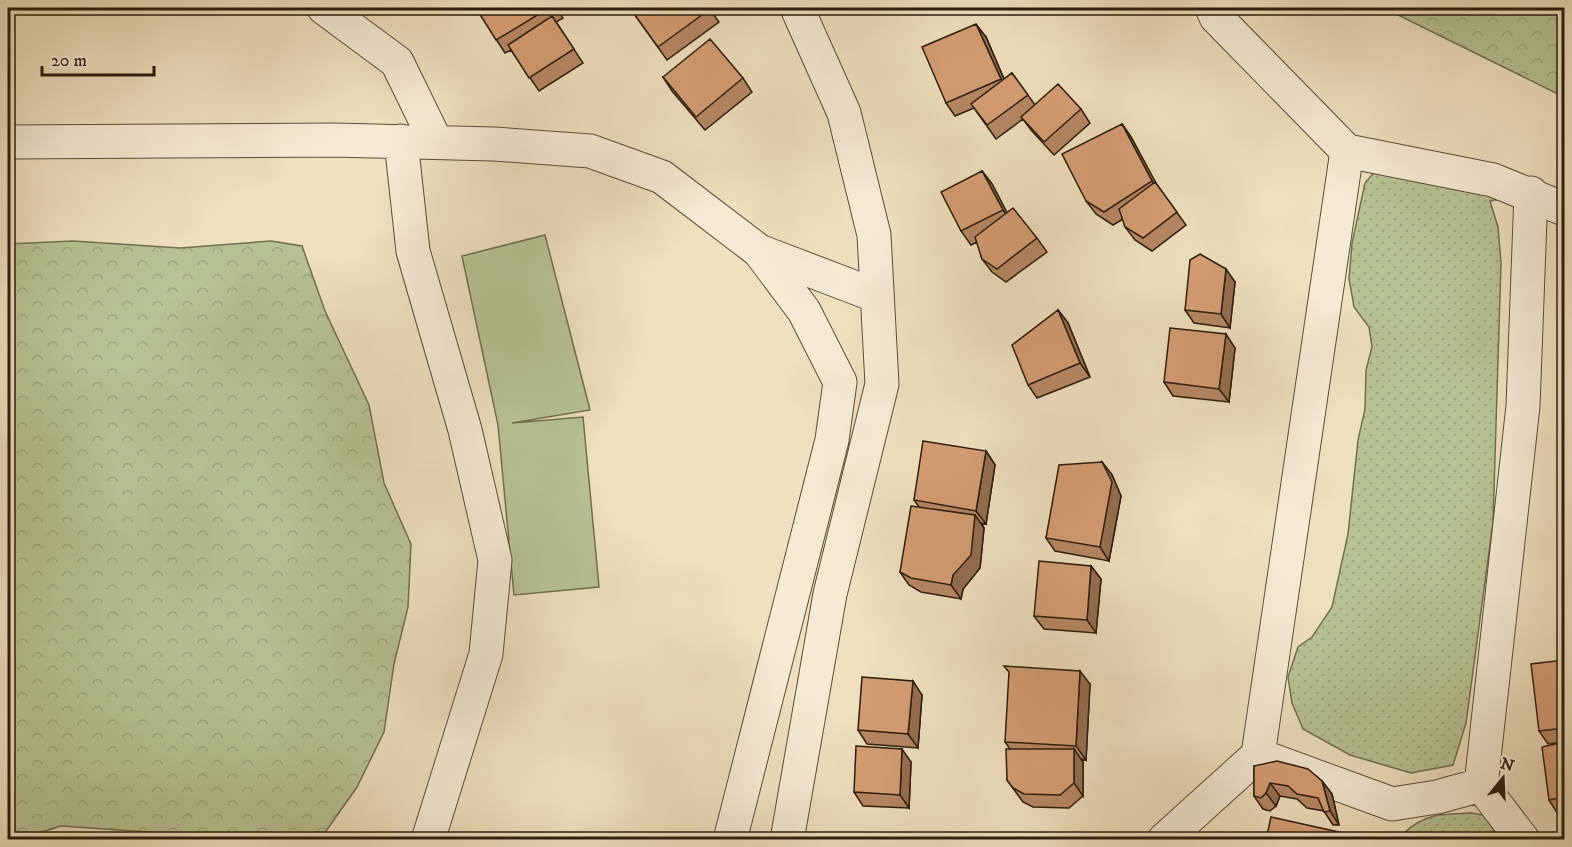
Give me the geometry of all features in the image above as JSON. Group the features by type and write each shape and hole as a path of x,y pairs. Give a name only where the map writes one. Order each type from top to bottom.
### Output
{"street":[{"path":"324,8 397,62 436,142"},
{"path":"787,840 830,594 882,384 874,235 844,113 797,8"},
{"path":"1212,8 1216,17 1347,151 1492,180 1531,193 1564,209"},
{"path":"401,141 413,251 465,430 495,560 486,654 428,840"},
{"path":"8,142 401,141 590,151 662,177 759,251 804,311 840,382 832,440 730,840"},
{"path":"1164,840 1258,755 1347,151"},
{"path":"1523,840 1481,785 1523,406 1531,193"},
{"path":"759,251 877,296"},
{"path":"1258,755 1392,804 1437,797 1481,785"}],"green space":[{"path":"1384,8 1564,8 1564,97"},
{"path":"1376,170 1531,193 1490,201 1498,227 1501,263 1493,522 1466,723 1453,765 1411,773 1350,755 1303,729 1292,703 1288,677 1298,647 1312,637 1332,607 1348,534 1358,440 1365,409 1366,370 1372,347 1369,327 1354,307 1349,279 1352,243 1365,183"},
{"path":"545,235 590,410 512,423 583,417 599,587 514,595 498,425 462,256"},
{"path":"73,241 180,248 271,241 302,246 325,311 369,405 384,483 411,544 408,607 394,664 384,732 357,787 324,834 262,840 61,826 19,839 8,839 8,244"},
{"path":"1472,813 1487,816 1498,839 1410,839 1404,833 1427,818 1443,814"}],"building":[{"path":"476,8 549,8 496,40"},
{"path":"638,8 710,9 658,47 632,11"},
{"path":"552,16 574,49 529,78 508,45"},
{"path":"976,24 1001,79 946,103 922,47"},
{"path":"710,39 743,78 696,117 663,77"},
{"path":"1012,73 1028,95 987,125 971,104"},
{"path":"1058,84 1081,109 1044,142 1021,117"},
{"path":"1122,124 1152,181 1104,212 1086,201 1062,154"},
{"path":"982,171 1003,210 961,231 941,192"},
{"path":"1155,182 1177,212 1143,238 1125,227 1119,209"},
{"path":"1013,208 1037,238 997,269 982,259 975,237"},
{"path":"1200,254 1226,269 1221,314 1185,310 1190,260"},
{"path":"1058,310 1080,363 1028,385 1012,345"},
{"path":"1170,328 1226,334 1219,389 1164,382"},
{"path":"923,441 986,451 976,511 914,500"},
{"path":"1102,462 1112,482 1100,547 1046,538 1059,465"},
{"path":"911,506 975,515 971,555 953,575 951,585 911,578 900,572"},
{"path":"1039,561 1091,566 1087,620 1034,616"},
{"path":"1564,660 1564,728 1539,731 1531,664"},
{"path":"1004,666 1080,671 1076,746 1005,742 1009,672"},
{"path":"862,677 913,681 908,734 858,730"},
{"path":"1564,742 1564,797 1549,800 1542,747"},
{"path":"856,746 902,749 900,795 854,792"},
{"path":"1006,749 1074,749 1074,783 1060,795 1024,794 1013,788 1007,780"},
{"path":"1277,761 1308,769 1322,781 1330,811 1324,812 1318,798 1297,794 1288,786 1270,783 1261,798 1254,796 1254,766"},
{"path":"1271,817 1375,840 1266,840"},
{"path":"1212,836 1228,840 1211,840"}]}
